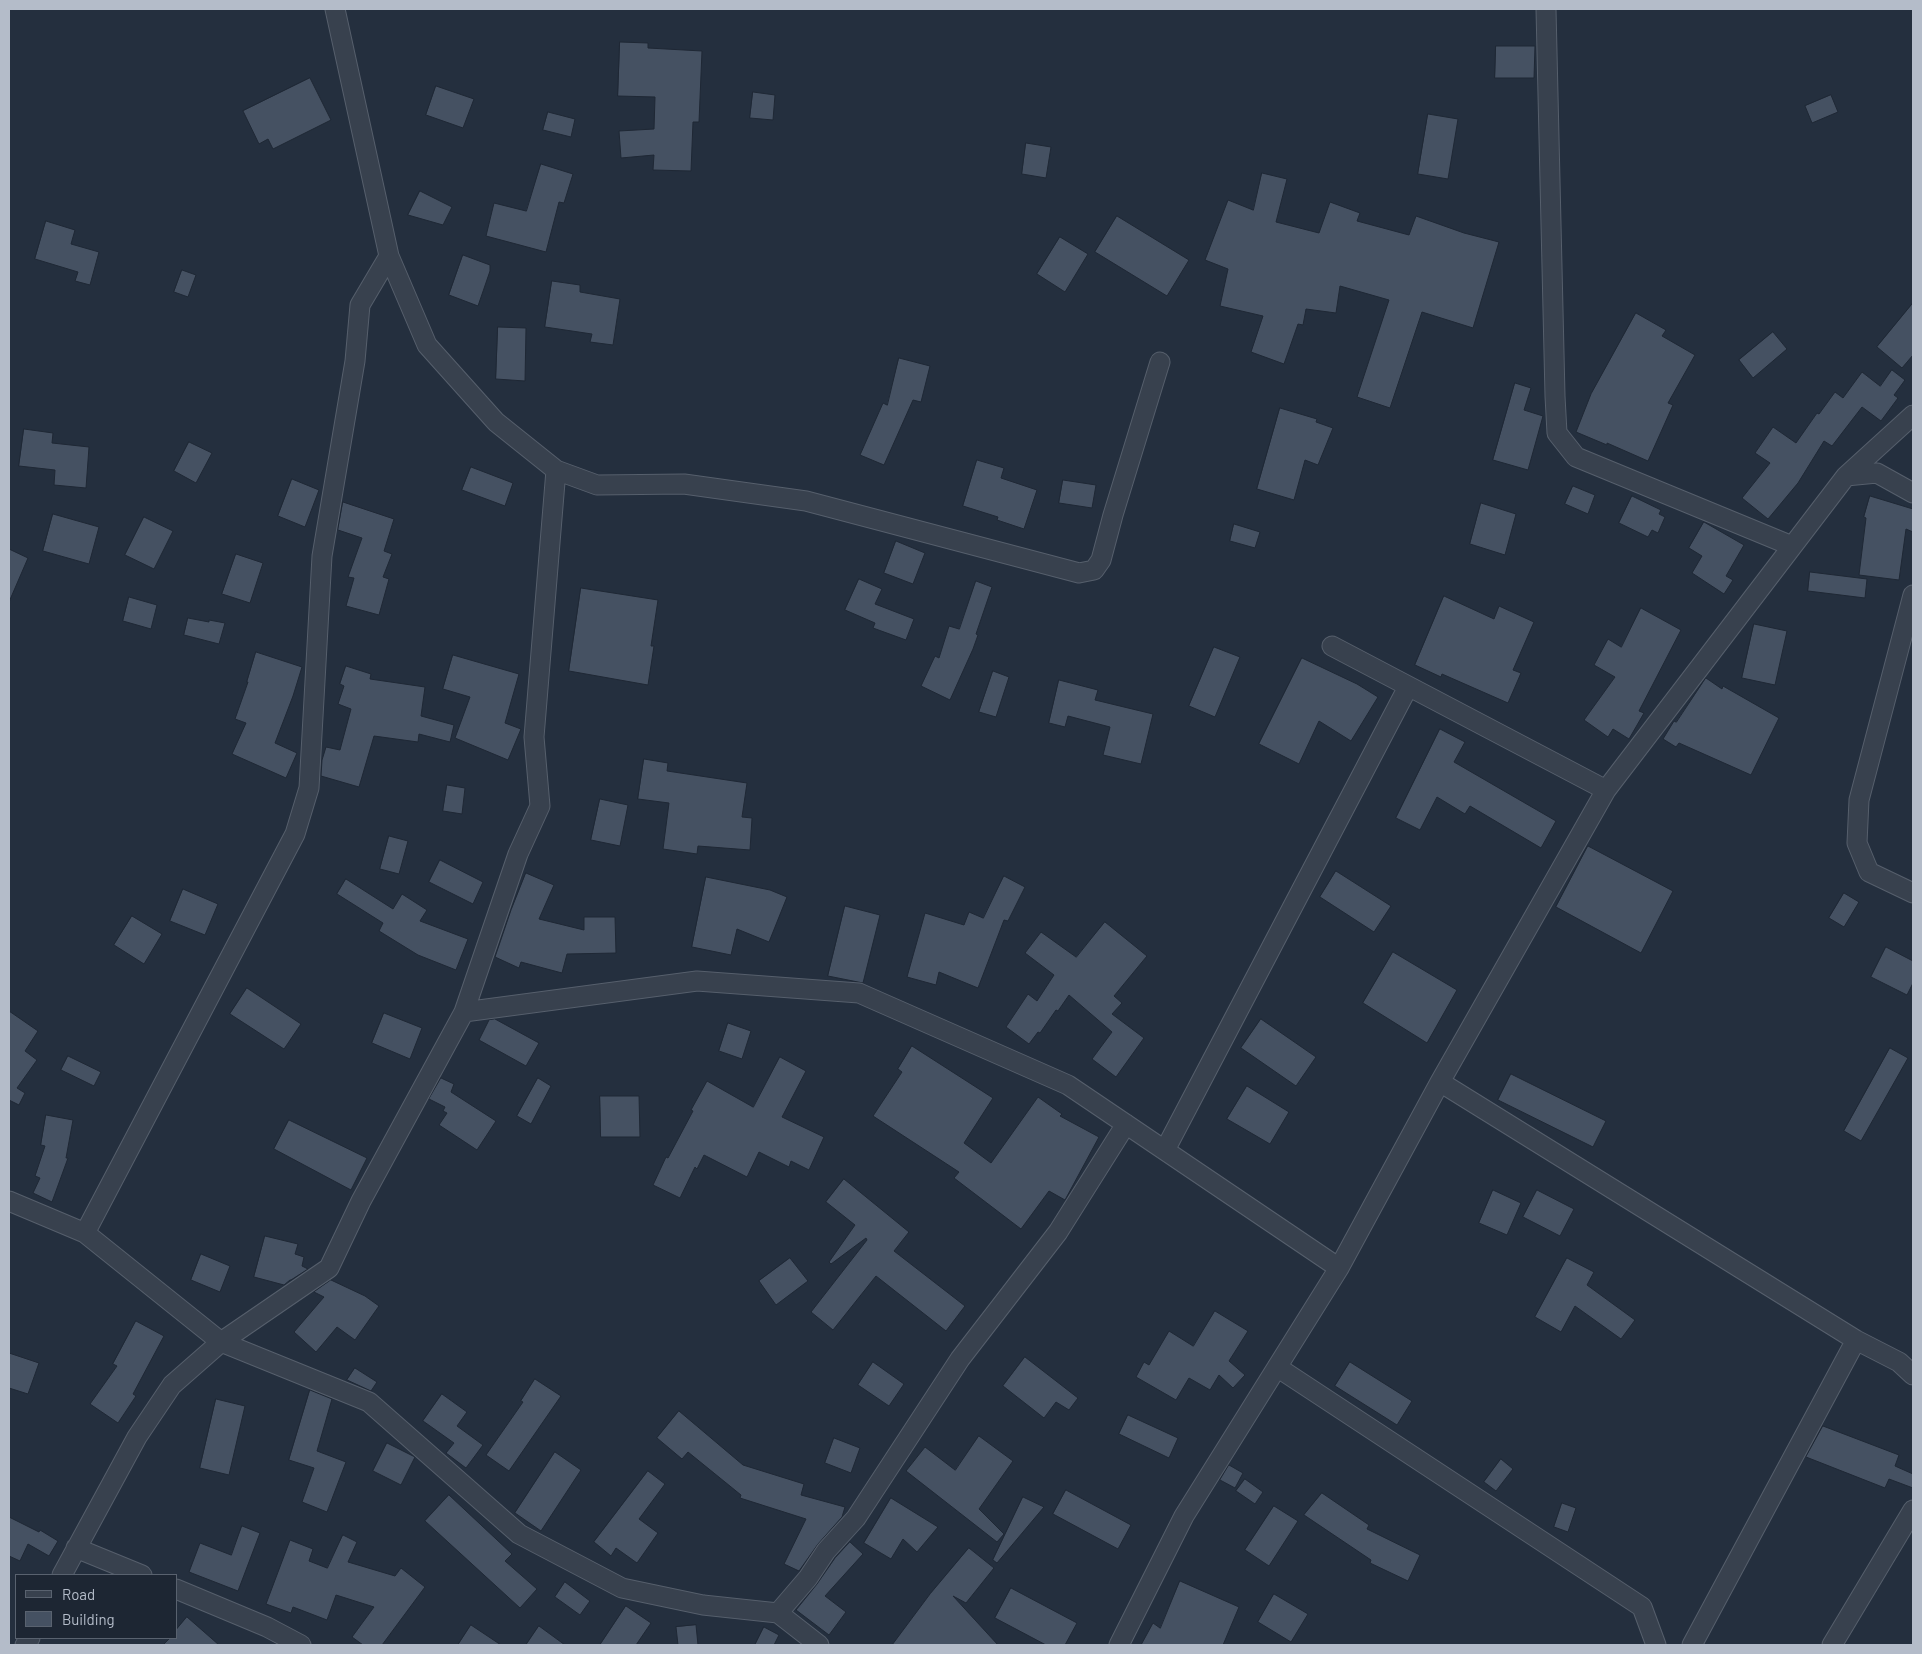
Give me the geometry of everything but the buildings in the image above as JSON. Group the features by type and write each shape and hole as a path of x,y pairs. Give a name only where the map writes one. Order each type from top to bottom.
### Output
{"street":[{"path":"334,9 389,256 427,344 496,422 556,470 597,485 684,484 806,501 1079,573 1094,570 1101,560 1160,362"},
{"path":"1546,9 1557,433 1576,457 1792,546"},
{"path":"85,1234 295,834 309,788 322,556 355,361 360,305 389,256"},
{"path":"1119,1645 1184,1516 1339,1268 1440,1082 1606,790 1846,476 1913,415"},
{"path":"63,1574 137,1438 172,1385 222,1342 329,1268 361,1200 464,1012 518,854 540,806 534,737 556,470"},
{"path":"1846,476 1877,473 1913,493"},
{"path":"1913,595 1859,800 1857,843 1870,872 1913,893"},
{"path":"1332,646 1606,790"},
{"path":"1165,1150 1408,687"},
{"path":"464,1012 697,981 859,993 1068,1085 1339,1268"},
{"path":"1440,1082 1856,1340 1900,1362 1913,1375"},
{"path":"778,1613 808,1578 826,1551 856,1518 960,1359 1058,1232 1126,1124"},
{"path":"9,1201 85,1234 222,1342 369,1402 519,1534 622,1588 703,1605 778,1613 819,1645"},
{"path":"1692,1645 1856,1340"},
{"path":"1277,1367 1642,1607 1656,1645"},
{"path":"1832,1645 1913,1510"},
{"path":"76,1548 140,1574"},
{"path":"178,1591 267,1627 301,1645"}]}
